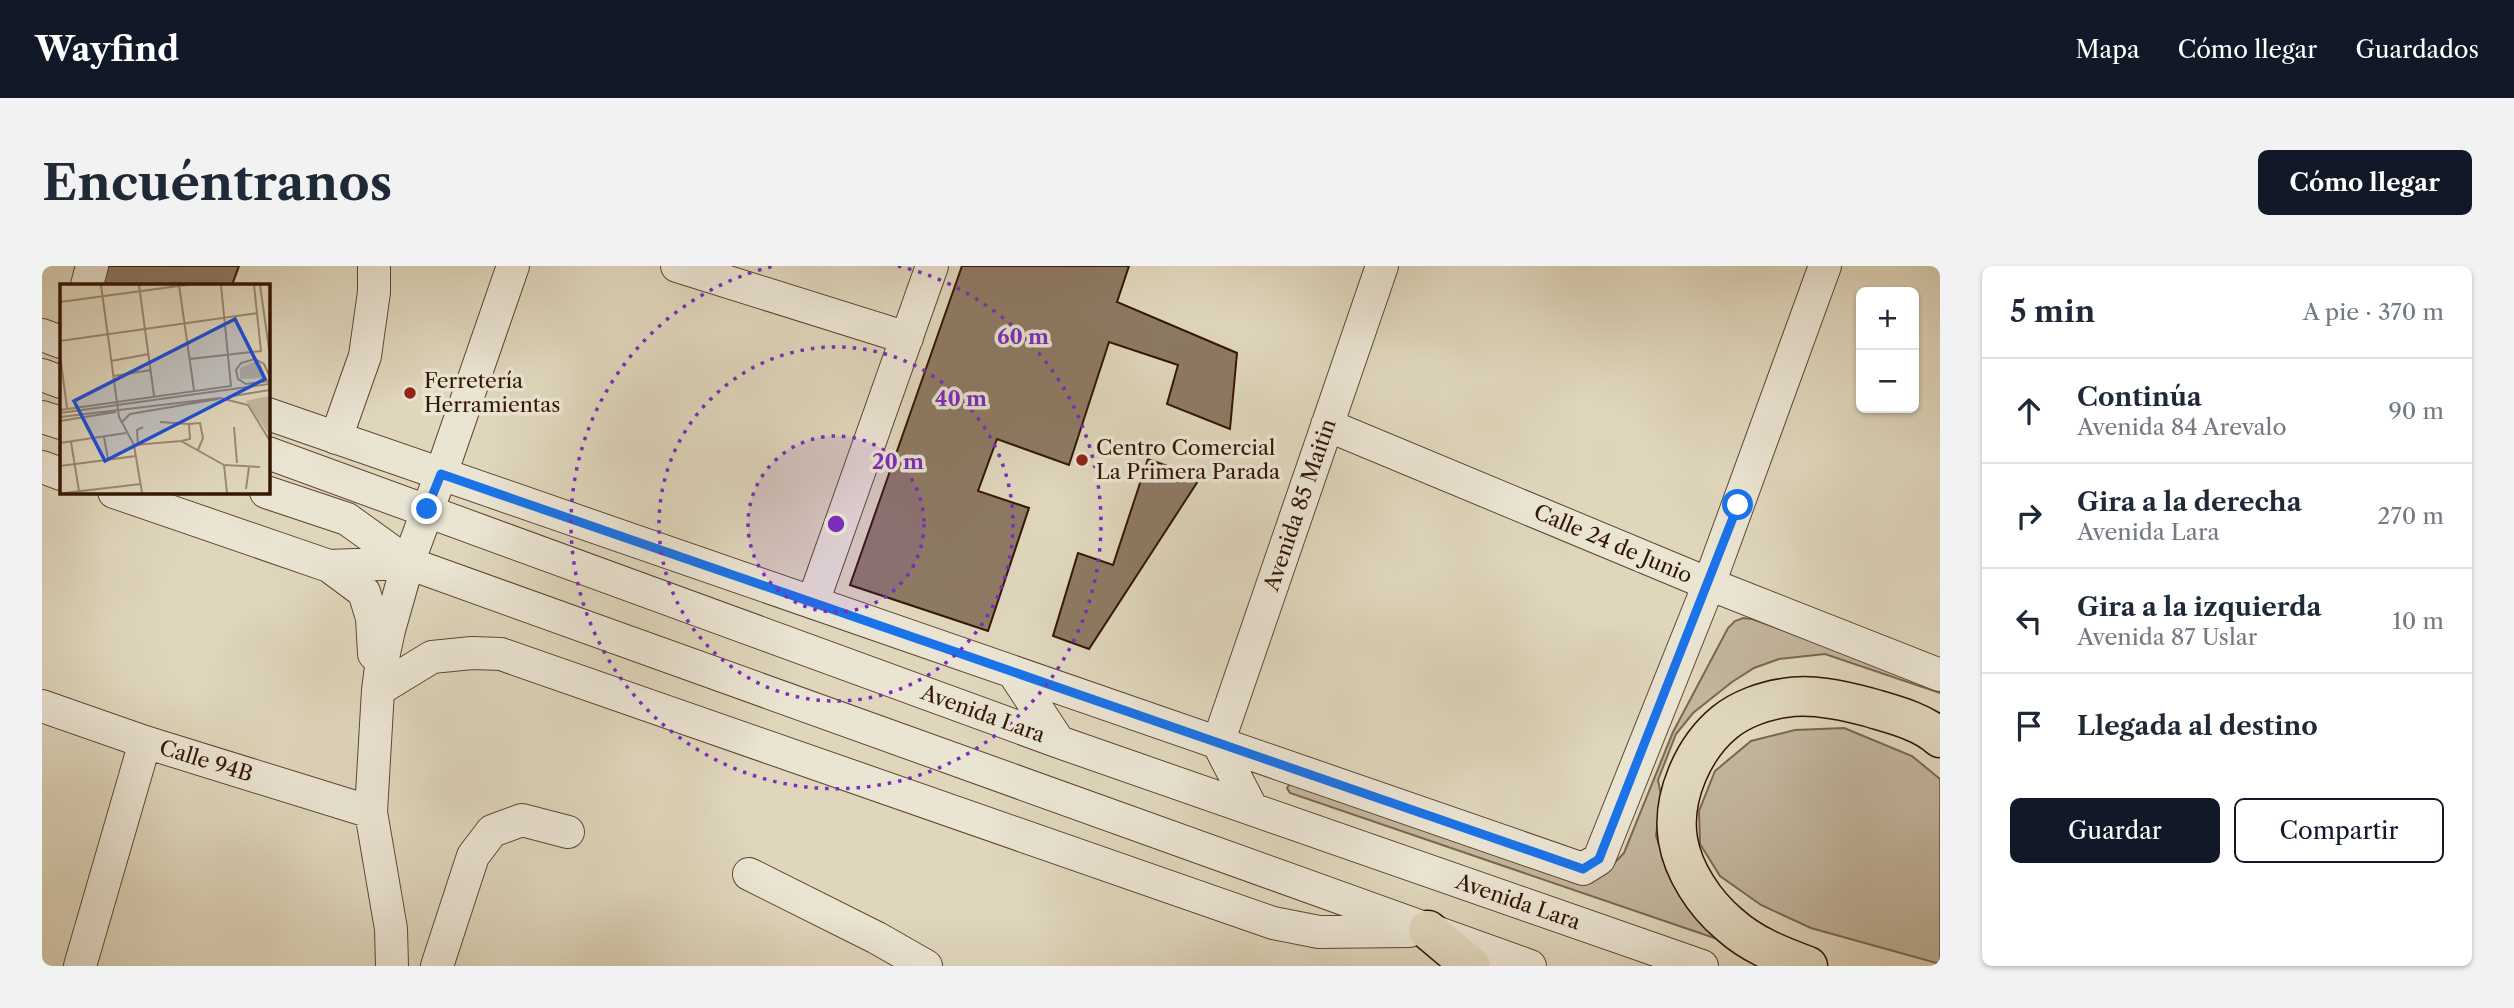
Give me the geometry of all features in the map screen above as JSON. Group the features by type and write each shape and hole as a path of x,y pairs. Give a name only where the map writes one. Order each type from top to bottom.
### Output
{"highway":[{"path":"1808,966 1758,946 1728,924 1704,897 1685,867 1678,839 1677,805 1688,773 1698,755 1725,722 1750,707 1784,697 1814,697 1853,703 1897,716 1940,738"},
{"path":"1428,930 1471,966"}],"street":[{"path":"87,284 92,266"},
{"path":"336,438 365,356 374,292 374,266"},
{"path":"377,690 389,630 408,563 513,266"},
{"path":"677,266 907,338"},
{"path":"813,602 932,266"},
{"name":"Avenida 85 Maitin","path":"1218,743 1381,266"},
{"path":"270,415 1583,869 1599,859 1709,584 1825,266"},
{"path":"42,335 60,342"},
{"path":"42,375 60,382"},
{"path":"42,417 60,423"},
{"name":"Calle 24 de Junio","path":"1327,425 1709,584 1940,675"},
{"name":"Avenida Lara","path":"270,454 1059,741 1702,966"},
{"path":"42,467 60,474"},
{"path":"120,494 330,566 364,592 372,618 377,690 371,811 395,965"},
{"path":"270,494 347,519 408,563 1530,966"},
{"path":"330,566 408,563"},
{"path":"377,690 432,657 472,653 501,654 1273,923 1319,932 1428,930"},
{"path":"1013,672 1059,741"},
{"name":"Calle 94B","path":"42,706 145,742 371,811"},
{"path":"80,966 145,742"},
{"path":"1218,743 1252,809"},
{"path":"437,966 473,856 492,831 522,820 568,832"},
{"path":"749,874 877,938 926,966"}],"shaded area":[{"path":"1743,618 1940,688 1940,693 1825,654 1779,659 1754,668 1693,713 1676,734 1658,780 1661,795 1656,836 1671,879 1729,943 1290,793 1287,788 1292,781 1604,874 1624,853 1673,732 1728,628"},
{"path":"1844,728 1912,756 1940,779 1940,964 1811,928 1761,905 1720,876 1700,844 1699,811 1715,771 1751,741 1795,730"}],"building":[{"path":"100,266 239,266 232,284 94,284"},
{"path":"962,266 1129,266 1117,302 1237,353 1230,429 1167,404 1178,365 1109,342 1069,465 997,439 978,491 1029,508 988,631 850,585"},
{"path":"1148,459 1200,478 1089,649 1053,636 1078,553 1113,565"}],"place":[{"name":"Ferretería Herramientas","path":"410,393"},
{"name":"Centro Comercial La Primera Parada","path":"1082,460"}],"route":[{"path":"427,509 441,474 1583,869 1599,859 1738,505"}]}
